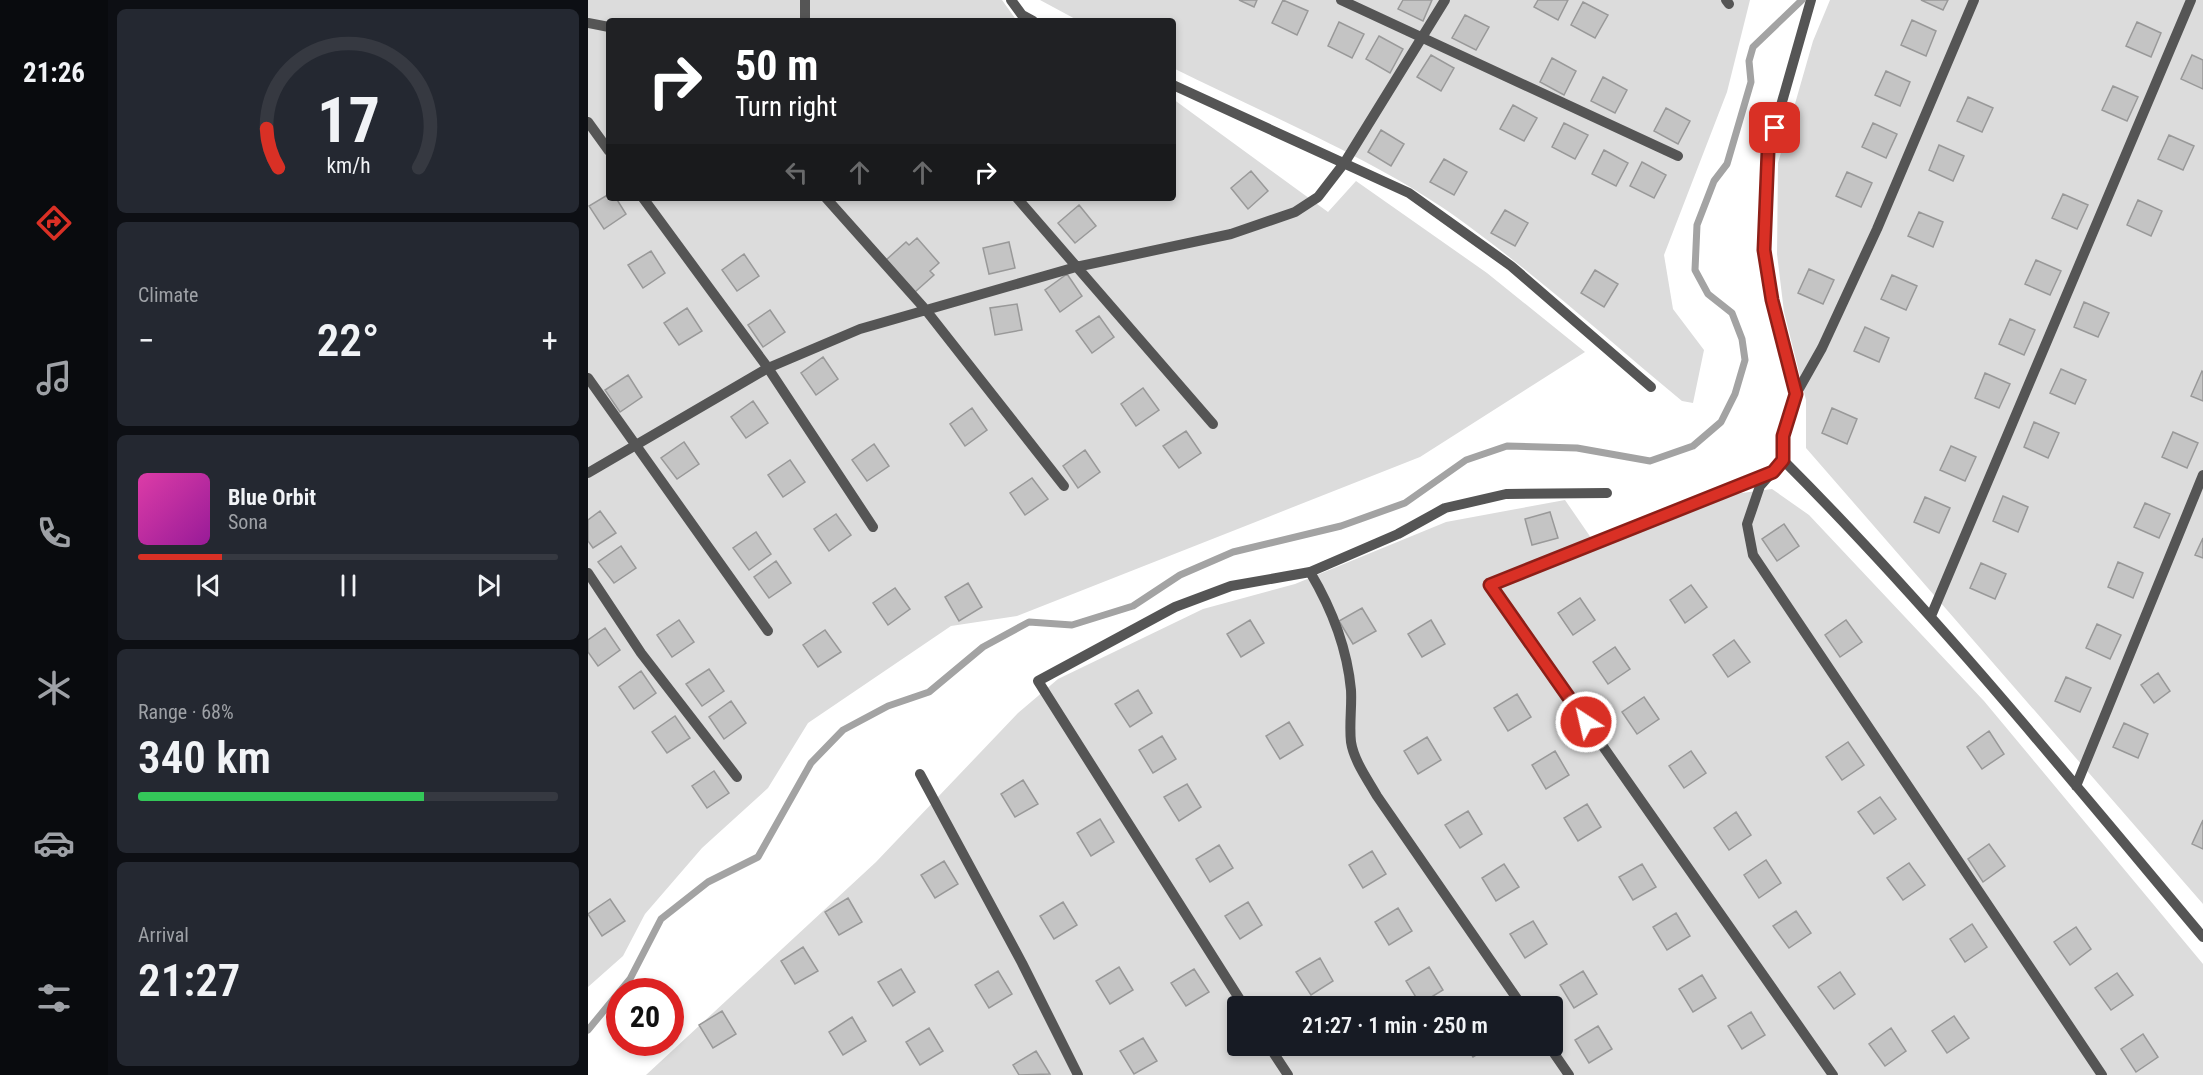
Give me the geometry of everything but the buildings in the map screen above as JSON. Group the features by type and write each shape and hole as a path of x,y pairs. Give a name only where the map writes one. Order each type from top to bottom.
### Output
{"lane":[{"path":"805,0 805,18"},
{"path":"1011,0 1022,15 1028,18"},
{"path":"1341,0 1678,156"},
{"path":"588,473 634,444 768,368 860,329 1076,267 1231,234 1295,212 1318,197 1345,162 1445,0"},
{"path":"1796,394 1772,300 1764,250 1768,151 1811,0"},
{"path":"1974,0 1877,230 1822,348 1796,394 1783,436 1783,460 1760,486 1747,524 1752,555 2102,1075"},
{"path":"1931,616 2191,0"},
{"path":"588,23 606,26"},
{"path":"1176,86 1409,193 1511,266 1651,387"},
{"path":"588,123 606,147"},
{"path":"645,201 768,368 873,527"},
{"path":"829,201 925,309 1064,486"},
{"path":"1020,201 1213,424"},
{"path":"588,378 768,631"},
{"path":"1783,460 1857,534 1931,616 2203,936"},
{"path":"1773,472 1490,585 1833,1075"},
{"path":"2076,786 2203,476"},
{"path":"1238,996 1038,681 1175,607 1231,586 1310,573 1398,534 1444,508 1506,494 1607,493"},
{"path":"588,573 641,653 736,777"},
{"path":"1310,573 1326,600 1341,637 1351,691 1351,744 1360,767 1377,796 1515,996"},
{"path":"920,774 1022,963 1078,1075"},
{"path":"1276,1056 1288,1075"},
{"path":"1556,1056 1569,1075"}],"shaded area":[{"path":"588,0 1002,0 1015,18 606,18 606,201 1176,201 1176,101 1328,212 1356,181 1487,273 1585,352 1420,457 1017,616 951,626 808,723 768,788 702,848 645,914 623,956 588,987"},
{"path":"1040,0 1750,0 1727,92 1664,255 1673,309 1704,350 1693,403 1682,401 1511,258 1420,193 1316,136 1176,69 1176,18 1073,18"},
{"path":"1830,0 2203,0 2203,904 1806,448 1806,400 1784,312 1777,254 1778,163 1813,41"},
{"path":"1772,489 1809,515 1984,701 2203,964 2203,1075 646,1075 667,1056 684,1056 684,1040 876,862 1018,713 1058,679 1203,609 1295,584 1446,522 1565,500 1598,548 1727,495"}],"waterway":[{"path":"588,1030 630,979 661,919 708,882 758,857 811,763 843,730 888,706 929,692 983,647 1029,622 1072,625 1133,606 1180,575 1233,552 1341,526 1405,503 1466,460 1507,446 1577,448 1650,461 1693,446 1721,422 1735,394 1745,360 1742,339 1732,313 1708,294 1695,270 1697,225 1714,181 1727,164 1751,82 1749,61 1753,47 1802,0"}],"route":[{"path":"1586,722 1490,585 1773,472 1783,460 1783,436 1796,394 1772,300 1764,250 1768,151 1775,128"}]}
